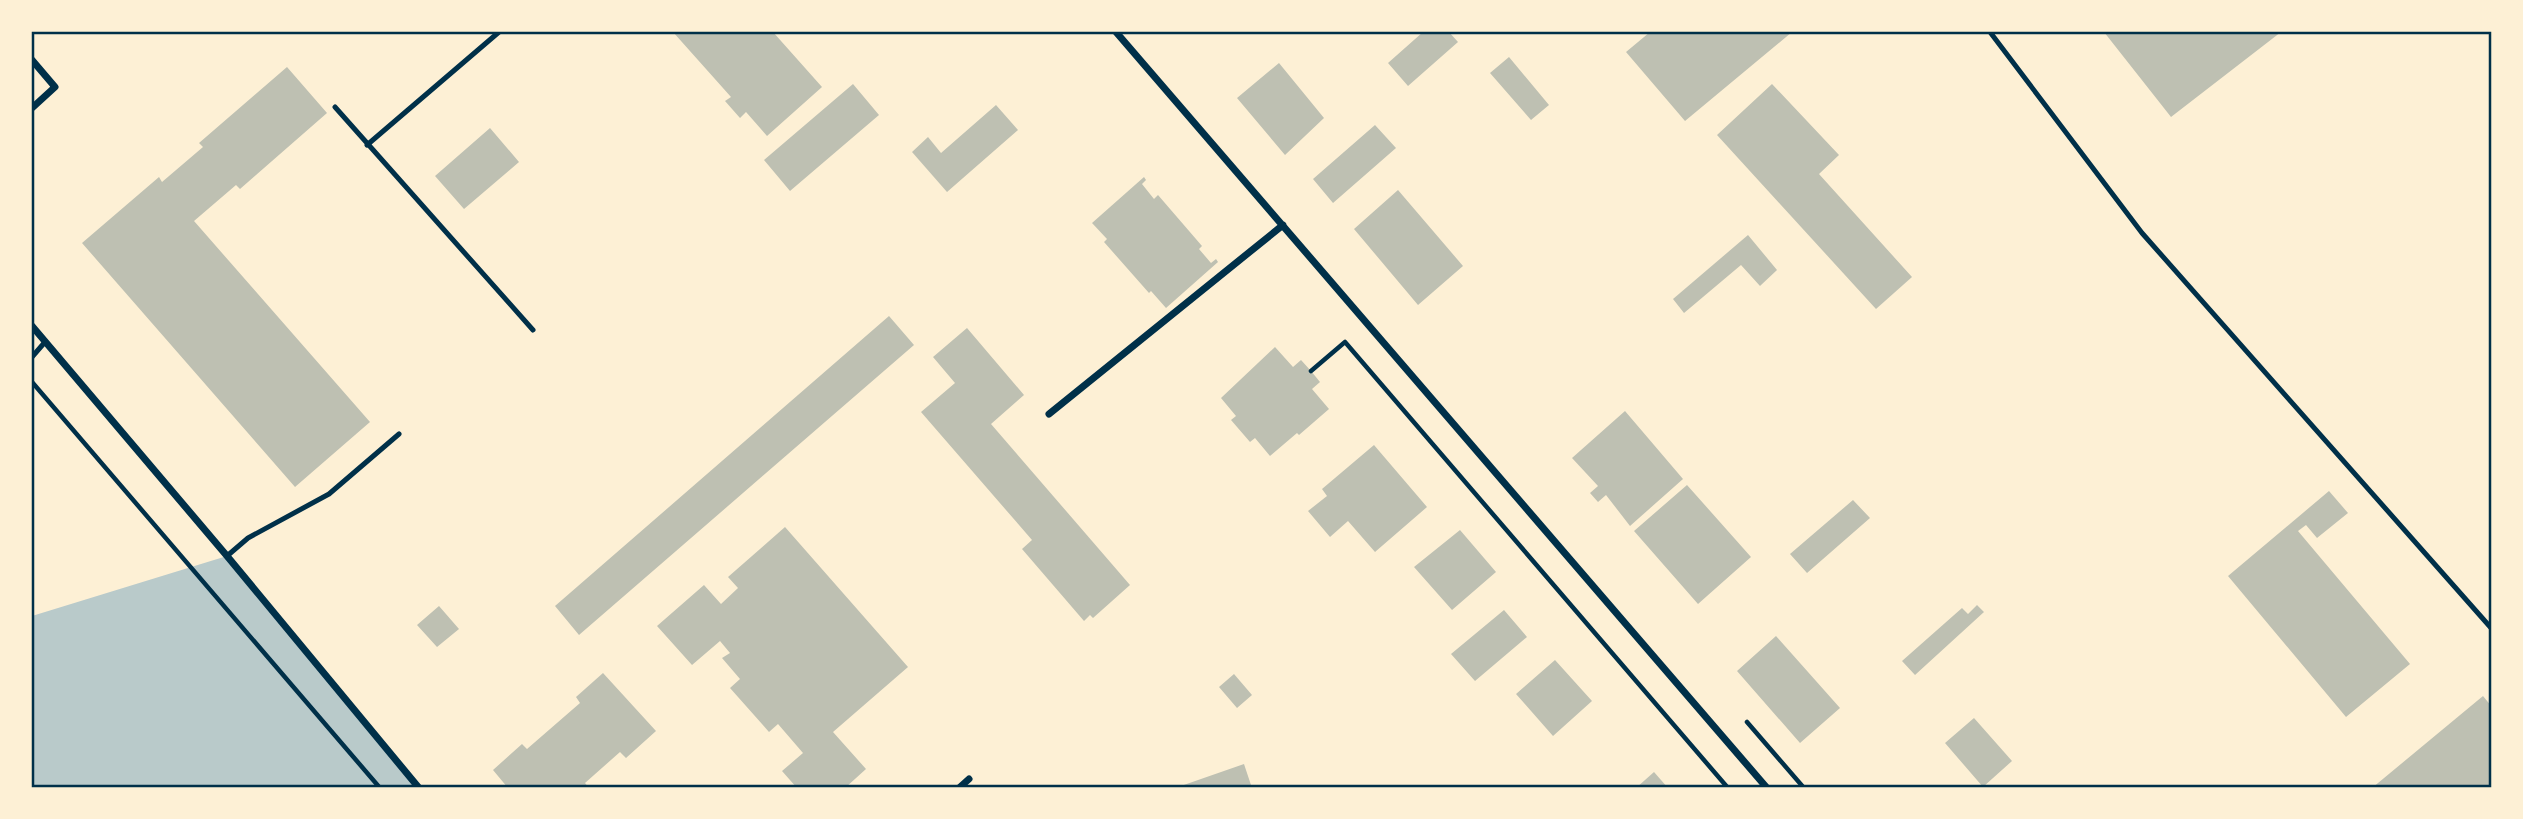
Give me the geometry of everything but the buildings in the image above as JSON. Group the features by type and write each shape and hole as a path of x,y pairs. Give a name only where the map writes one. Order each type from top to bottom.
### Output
{"street":[{"path":"1116,32 1768,788"},
{"path":"32,60 55,88 32,108"},
{"path":"1049,414 1283,225"},
{"path":"32,326 419,788"},
{"path":"959,788 969,779"}],"lane":[{"path":"368,145 499,32"},
{"path":"1990,32 2142,233 2491,629"},
{"path":"335,107 533,330"},
{"path":"32,357 45,342"},
{"path":"227,556 248,538 329,494 399,434"}],"path":[{"path":"1311,372 1345,342 1728,788"},
{"path":"32,381 380,788"}],"shaded area":[{"path":"227,556 419,788 32,788 32,616"}]}
